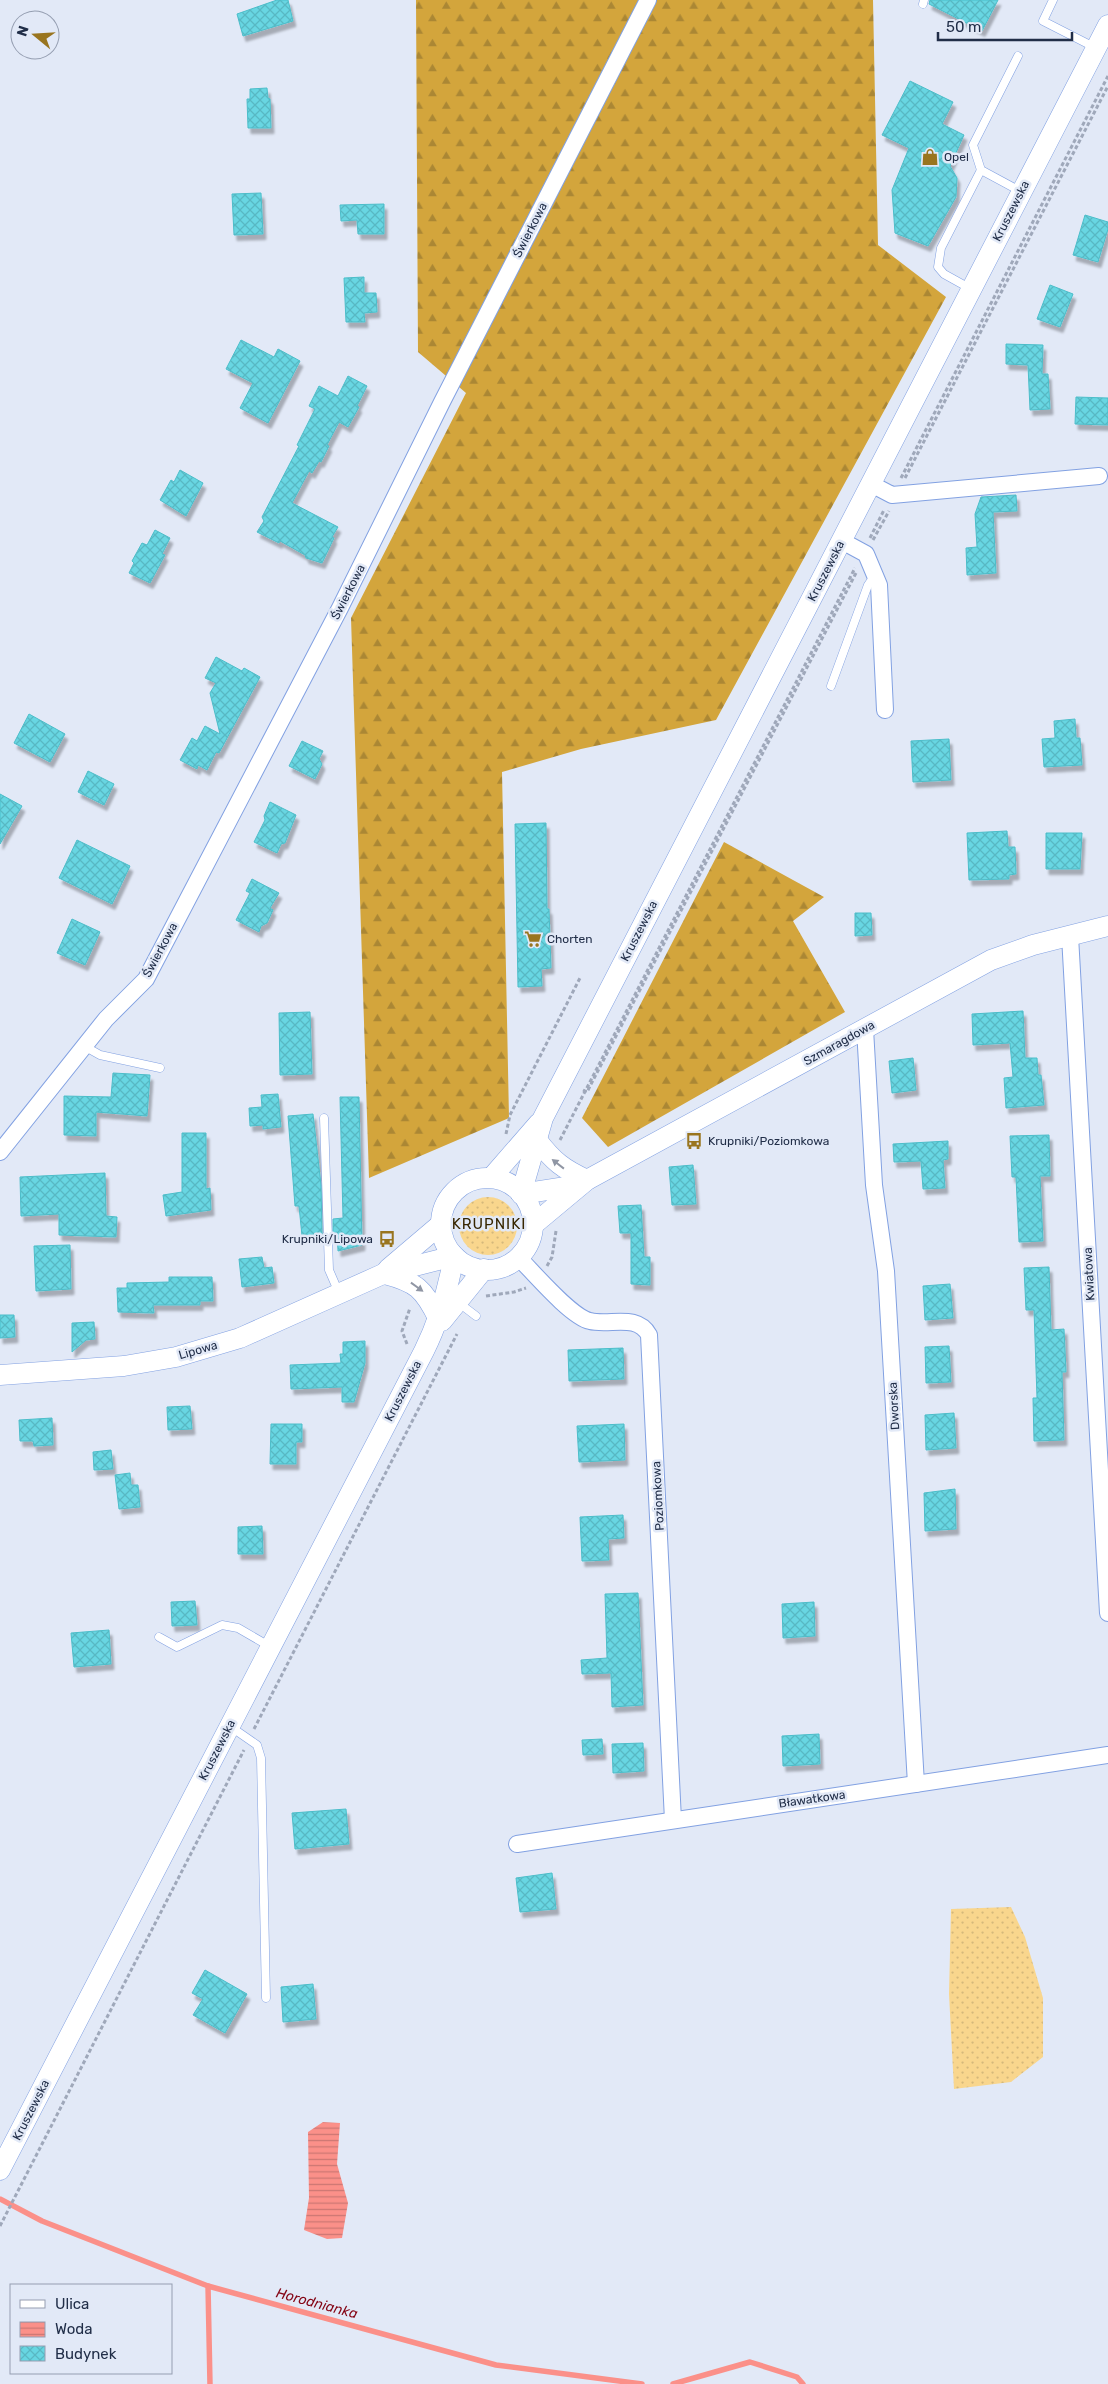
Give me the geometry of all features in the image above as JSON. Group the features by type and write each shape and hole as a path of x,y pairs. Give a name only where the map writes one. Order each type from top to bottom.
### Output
{"street":[{"name":"Świerkowa","path":"0,1152 84,1046 106,1020 146,979 340,608 442,402 648,0"},
{"name":"Kruszewska","path":"521,1194 543,1118 1108,25"},
{"path":"872,484 895,494 1099,476"},
{"path":"842,541 864,553 879,585 885,710"},
{"name":"Szmaragdowa","path":"533,1225 583,1183 991,960 1033,945 1108,926"},
{"name":"Kwiatowa","path":"1070,936 1108,1613"},
{"name":"Dworska","path":"865,1029 874,1185 886,1271 916,1784"},
{"name":"Kruszewska","path":"492,1177 543,1118"},
{"path":"537,1140 551,1159 583,1183"},
{"path":"492,1177 509,1184 521,1194 529,1205 533,1225 528,1243 518,1257 498,1268 484,1269 471,1267 454,1256 444,1241 441,1224 445,1205 451,1194 472,1180 492,1177"},
{"name":"Szmaragdowa","path":"521,1194 583,1183"},
{"name":"Lipowa","path":"383,1274 441,1224"},
{"name":"Kruszewska","path":"0,2170 436,1324 449,1284 454,1256"},
{"name":"Lipowa","path":"0,1375 115,1367 176,1357 240,1338 383,1274 454,1256"},
{"name":"Poziomkowa","path":"518,1257 576,1315 590,1321 632,1322 646,1328 650,1335 673,1820"},
{"name":"Kruszewska","path":"436,1324 484,1269"},
{"path":"383,1274 407,1280 420,1288 426,1294 436,1324"},
{"name":"Bławatkowa","path":"517,1844 1108,1755"}],"lane":[{"path":"1054,0 1042,21 1096,48"},
{"path":"971,289 944,274 938,267 942,248 981,170 974,145 1018,56"},
{"path":"981,170 1021,192"},
{"path":"831,686 868,584 875,575"},
{"path":"84,1046 100,1055 160,1068"},
{"path":"324,1118 328,1270 340,1294"},
{"path":"457,1302 476,1316"},
{"path":"159,1637 177,1648 222,1625 238,1628 271,1647"},
{"path":"230,1726 257,1745 261,1758 266,1998"}],"path":[{"path":"895,494 1108,76"},
{"path":"555,1149 584,1090 587,1092 592,1083 864,553 1108,86"},
{"path":"505,1139 510,1115 581,976"},
{"path":"545,1270 552,1257 556,1222"},
{"path":"482,1296 514,1292 532,1283"},
{"path":"0,2226 19,2188"}],"shaded area":[{"path":"482,1197 494,1197 509,1205 517,1220 517,1232 509,1247 494,1255 482,1255 467,1247 459,1232 459,1220 467,1205"},
{"path":"1011,1907 1025,1937 1043,1998 1043,2057 1011,2082 954,2089 949,1994 951,1909"}],"green space":[{"path":"416,0 873,0 878,245 946,297 716,720 581,749 502,772 509,1118 369,1178 351,618 466,393 418,352"},
{"path":"724,842 824,897 793,921 845,1012 608,1147 582,1118"}],"water":[{"path":"323,2122 340,2123 337,2164 348,2203 342,2238 327,2239 304,2230 309,2198 308,2132"}],"building":[{"path":"277,0 288,0 293,21 243,36 237,14"},
{"path":"930,0 998,0 982,31 929,4"},
{"name":"Opel","path":"910,81 953,102 942,124 964,135 950,166 957,178 956,197 928,246 895,233 892,190 909,148 882,135"},
{"path":"267,88 268,98 270,99 271,128 248,128 247,99 250,99 250,89"},
{"path":"261,193 263,234 234,235 232,194"},
{"path":"384,204 384,234 358,234 357,220 341,221 340,205"},
{"path":"1085,215 1108,222 1108,229 1098,262 1073,255"},
{"path":"364,277 364,293 376,293 377,312 364,313 365,322 346,322 344,278"},
{"path":"1050,285 1073,294 1060,327 1037,319"},
{"path":"241,340 274,357 278,349 300,361 268,423 240,408 253,383 226,369"},
{"path":"1006,344 1043,345 1042,374 1048,374 1050,409 1030,410 1028,365 1006,364"},
{"path":"348,376 367,386 357,406 359,407 348,427 339,422 327,445 329,446 321,462 319,461 312,473 309,471 292,503 338,527 322,563 306,558 305,555 280,541 279,543 257,532 264,521 262,517 299,446 297,445 315,409 309,406 319,386 338,396"},
{"path":"1076,397 1108,398 1108,425 1075,424"},
{"path":"180,470 203,483 186,516 160,500 171,480 174,482"},
{"path":"1016,495 1017,511 993,512 996,573 967,575 966,548 977,547 975,514 981,497"},
{"path":"155,530 170,538 162,554 165,555 150,583 129,573 134,563 132,561 142,543 147,545"},
{"path":"216,657 242,671 244,668 260,677 219,753 216,752 207,770 198,765 197,769 180,760 192,738 197,741 205,726 220,734 210,693 216,683 205,678"},
{"path":"29,714 65,734 50,762 14,743"},
{"path":"1075,719 1076,738 1080,738 1082,765 1044,767 1042,739 1055,738 1054,721"},
{"path":"949,739 951,780 913,782 911,741"},
{"path":"302,741 323,751 319,759 322,764 315,779 289,766"},
{"path":"88,771 114,784 104,805 78,792"},
{"path":"0,794 22,806 0,844"},
{"path":"270,802 296,815 285,843 281,844 277,853 254,842 265,820 264,816"},
{"path":"546,823 547,909 549,909 551,968 541,969 542,986 518,987 515,824"},
{"path":"1007,831 1008,847 1015,847 1016,874 1009,875 1009,879 969,880 967,833"},
{"path":"1046,833 1082,833 1080,869 1046,869"},
{"path":"77,840 130,866 112,904 59,878"},
{"path":"252,879 279,893 270,908 273,910 267,923 261,926 259,932 236,920 250,893 246,891"},
{"path":"855,913 871,913 872,935 855,936"},
{"path":"72,919 100,932 85,965 57,953"},
{"path":"1023,1011 1025,1058 1037,1058 1038,1075 1041,1075 1044,1105 1006,1108 1004,1078 1013,1077 1010,1043 973,1045 972,1014"},
{"path":"310,1012 312,1074 280,1075 279,1013"},
{"path":"913,1058 916,1090 892,1093 889,1061"},
{"path":"113,1073 150,1075 147,1116 96,1112 96,1136 64,1135 64,1096 111,1097"},
{"path":"278,1094 281,1127 263,1129 263,1125 250,1126 249,1108 262,1107 261,1095"},
{"path":"340,1097 359,1097 362,1245 338,1251 337,1232 333,1233 333,1219 343,1218"},
{"path":"313,1114 321,1185 322,1234 302,1236 299,1206 295,1206 288,1116"},
{"path":"182,1133 206,1133 206,1189 210,1188 211,1210 166,1216 163,1195 182,1192"},
{"path":"1049,1135 1050,1176 1040,1176 1043,1241 1019,1242 1016,1177 1012,1177 1010,1136"},
{"path":"948,1141 948,1159 943,1160 945,1188 923,1189 921,1161 894,1162 893,1144"},
{"path":"693,1165 696,1204 672,1205 669,1167"},
{"path":"105,1173 106,1216 117,1217 116,1237 59,1235 59,1214 21,1216 20,1177"},
{"path":"641,1205 644,1257 650,1257 650,1285 631,1284 631,1233 620,1233 618,1206"},
{"path":"70,1245 71,1289 36,1291 34,1246"},
{"path":"262,1257 264,1268 272,1267 274,1283 242,1287 239,1259"},
{"path":"1049,1267 1051,1330 1064,1329 1066,1372 1062,1372 1064,1440 1034,1441 1033,1398 1037,1398 1034,1310 1026,1310 1024,1268"},
{"path":"169,1277 212,1277 213,1301 200,1301 200,1305 153,1305 154,1313 118,1312 117,1288 127,1288 127,1283 169,1282"},
{"path":"950,1284 953,1318 925,1320 923,1286"},
{"path":"0,1315 14,1315 15,1337 0,1338"},
{"path":"94,1322 95,1339 86,1340 72,1352 72,1323"},
{"path":"365,1341 365,1363 354,1402 342,1402 342,1387 291,1389 290,1365 341,1363 340,1354 343,1354 343,1342"},
{"path":"949,1346 951,1382 926,1383 925,1347"},
{"path":"623,1348 624,1379 569,1381 568,1350"},
{"path":"190,1406 192,1429 168,1430 167,1407"},
{"path":"954,1413 956,1448 926,1450 925,1415"},
{"path":"52,1418 53,1445 34,1446 33,1441 20,1441 19,1420"},
{"path":"271,1424 302,1424 302,1442 296,1442 296,1464 270,1464"},
{"path":"624,1424 625,1460 579,1462 577,1426"},
{"path":"111,1450 113,1469 94,1470 93,1452"},
{"path":"130,1473 131,1485 138,1485 140,1507 119,1509 115,1475"},
{"path":"955,1489 956,1529 925,1531 924,1493"},
{"path":"623,1515 624,1538 608,1539 609,1560 582,1561 580,1517"},
{"path":"262,1526 263,1554 238,1554 238,1527"},
{"path":"638,1593 643,1705 612,1707 611,1673 582,1674 581,1660 607,1658 605,1594"},
{"path":"195,1601 197,1625 172,1626 171,1602"},
{"path":"814,1602 815,1636 783,1638 782,1604"},
{"path":"109,1630 111,1664 74,1667 71,1633"},
{"path":"819,1734 820,1764 783,1766 782,1736"},
{"path":"602,1739 603,1754 583,1755 582,1740"},
{"path":"643,1743 644,1771 613,1773 612,1744"},
{"path":"346,1809 349,1844 295,1849 292,1813"},
{"path":"552,1873 556,1909 520,1912 516,1878"},
{"path":"205,1970 247,1994 225,2033 193,2015 203,1999 192,1993"},
{"path":"313,1984 316,2019 283,2022 281,1987"}],"waterway":[{"name":"Horodnianka","path":"0,2199 42,2221 208,2286 496,2365 642,2384"},
{"path":"208,2286 210,2384"},
{"name":"Horodnianka","path":"673,2384 750,2362 797,2377 803,2384"}],"place":[{"name":"Opel","path":"930,157"},
{"name":"Chorten","path":"533,939"},
{"name":"Krupniki/Poziomkowa","path":"694,1141"},
{"name":"Krupniki/Lipowa","path":"387,1239"}],"district":[{"name":"KRUPNIKI","path":"489,1224"}]}
